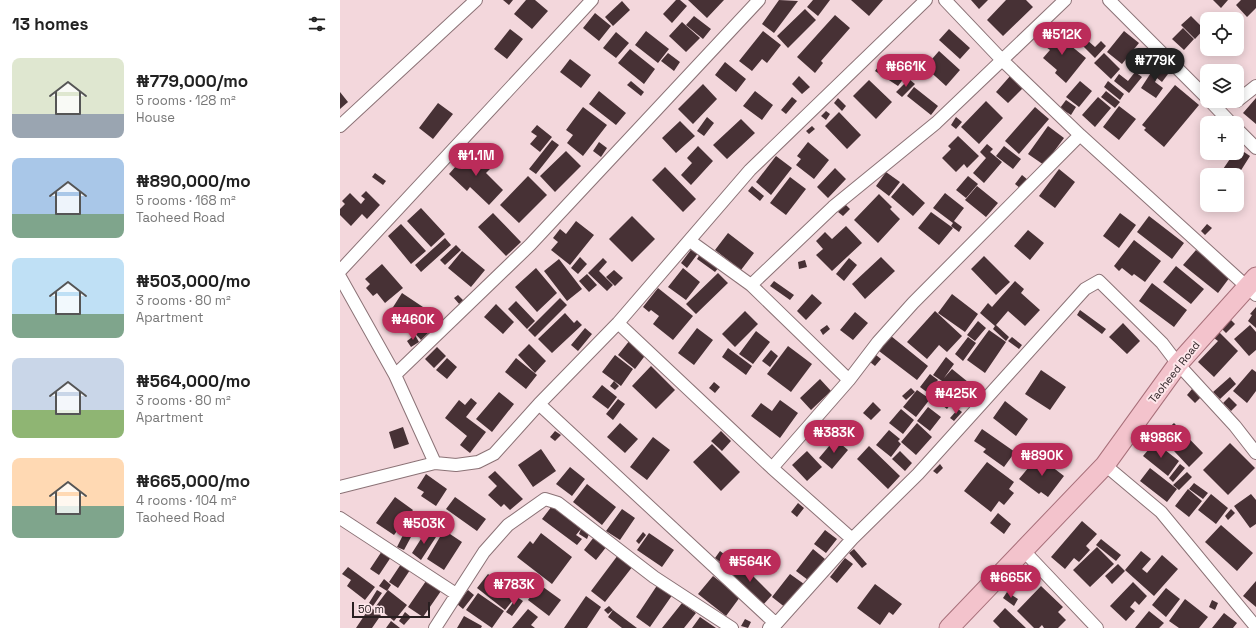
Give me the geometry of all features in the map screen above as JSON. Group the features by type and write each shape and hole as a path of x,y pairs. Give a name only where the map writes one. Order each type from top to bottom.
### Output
{"main road":[{"name":"Taoheed Road","path":"949,628 1105,465 1178,364 1253,286"}],"street":[{"path":"340,126 476,0"},
{"path":"340,272 592,0"},
{"path":"395,375 530,245 759,0"},
{"path":"340,487 435,463 456,465 478,462 494,454 539,404 618,323 750,170 926,0"},
{"path":"945,0 1002,60 1080,135 1253,286"},
{"path":"751,285 833,206 936,122 1065,0"},
{"path":"1109,0 1200,91"},
{"path":"1244,95 1256,86"},
{"path":"1216,108 1224,116"},
{"path":"1221,113 1228,108"},
{"path":"772,468 849,380 878,342 913,304 1080,135"},
{"path":"1244,136 1256,148"},
{"path":"690,241 751,285 849,380"},
{"path":"340,277 395,375 435,463"},
{"path":"539,404 772,626 852,539 918,474 1085,289 1099,281 1162,343 1178,364 1235,426 1256,453"},
{"path":"618,323 772,468 852,539"},
{"path":"1105,465 1161,512 1256,628"},
{"path":"435,628 484,552 508,525 544,499 558,503 654,577 732,628"},
{"path":"342,524 456,594"},
{"path":"1024,551 1097,628"}],"building":[{"path":"503,0 513,0 509,5"},
{"path":"526,0 535,0 548,11 532,29 514,14"},
{"path":"676,0 680,0 687,6 672,23 663,14"},
{"path":"688,0 724,0 707,18"},
{"path":"779,0 798,1 774,33 762,24"},
{"path":"813,0 830,0 818,16 807,7"},
{"path":"851,0 883,0 869,16"},
{"path":"971,0 988,0 979,9"},
{"path":"1006,0 1026,0 1033,7 1003,36 987,20"},
{"path":"1213,0 1228,0 1221,8"},
{"path":"1241,0 1256,0 1256,8 1247,17 1236,5"},
{"path":"622,1 630,10 613,26 605,17"},
{"path":"805,9 816,20 788,48 777,36"},
{"path":"595,13 611,26 599,41 583,28"},
{"path":"835,15 850,28 821,61 823,63 815,73 797,57"},
{"path":"694,16 711,29 703,39 686,25"},
{"path":"1191,16 1200,25 1200,33 1195,39 1181,25"},
{"path":"682,22 700,38 686,52 669,36"},
{"path":"1183,28 1194,39 1184,50 1172,39"},
{"path":"510,29 523,39 507,59 494,49"},
{"path":"949,29 970,48 960,59 939,40"},
{"path":"1050,29 1086,58 1066,83 1055,73 1057,70 1043,58 1050,50 1039,42"},
{"path":"646,31 669,49 658,63 635,45"},
{"path":"763,31 781,45 767,63 762,59 752,71 739,61"},
{"path":"1124,31 1139,43 1122,64 1107,52"},
{"path":"616,32 629,43 616,58 603,48"},
{"path":"1087,40 1095,47 1101,41 1106,46 1095,58 1082,45"},
{"path":"630,49 655,69 644,84 618,63"},
{"path":"939,51 960,70 946,86 925,67"},
{"path":"668,53 680,62 674,71 661,61"},
{"path":"1104,53 1120,69 1111,79 1094,63"},
{"path":"885,57 908,73 898,86 875,71"},
{"path":"570,59 591,75 581,88 560,72"},
{"path":"725,62 746,79 736,92 715,75"},
{"path":"1156,65 1168,74 1162,82 1157,78 1155,82 1163,88 1156,98 1141,88"},
{"path":"1135,72 1142,77 1129,93 1114,81 1119,74 1128,81"},
{"path":"1011,75 1024,87 1008,103 996,92"},
{"path":"799,76 810,87 802,94 792,84"},
{"path":"909,79 915,84 902,97 896,92"},
{"path":"869,80 892,102 876,119 853,96"},
{"path":"631,81 644,92 641,96 627,85"},
{"path":"1080,81 1092,91 1079,107 1066,97"},
{"path":"1108,81 1124,94 1120,100 1104,87"},
{"path":"703,84 717,99 693,124 678,109"},
{"path":"1175,85 1199,105 1164,147 1144,130 1146,128 1142,125"},
{"path":"914,87 938,106 931,115 907,96"},
{"path":"599,91 626,113 616,125 589,104"},
{"path":"755,91 773,105 762,120 743,106"},
{"path":"1106,91 1120,102 1115,108 1101,97"},
{"path":"340,92 348,102 340,109"},
{"path":"792,97 797,101 786,114 781,110"},
{"path":"1098,97 1111,108 1095,127 1082,115"},
{"path":"838,98 846,106 842,111 834,103"},
{"path":"1256,98 1256,124 1243,113"},
{"path":"1066,100 1076,107 1071,115 1060,108"},
{"path":"986,101 1003,118 979,144 961,127"},
{"path":"438,103 453,114 433,139 419,128"},
{"path":"1119,106 1136,119 1119,140 1103,127"},
{"path":"583,107 607,125 583,156 567,143 573,135 566,130"},
{"path":"1035,107 1049,119 1019,154 1005,141"},
{"path":"826,111 830,114 826,120 821,116"},
{"path":"839,112 861,135 847,149 825,126"},
{"path":"707,117 714,123 704,136 697,131"},
{"path":"956,117 962,122 956,129 951,125"},
{"path":"741,119 755,133 727,159 713,145"},
{"path":"680,121 695,136 676,153 662,138"},
{"path":"537,125 552,137 540,152 530,144 537,136 531,132"},
{"path":"812,126 815,129 809,134 806,131"},
{"path":"1048,126 1064,138 1044,165 1028,154"},
{"path":"958,136 979,156 967,168 964,164 956,172 942,158 951,149 948,146"},
{"path":"552,140 559,145 536,174 529,169"},
{"path":"599,142 607,148 601,157 593,151"},
{"path":"808,142 829,160 814,179 796,165 801,159 797,156"},
{"path":"987,144 993,149 990,152 1002,162 984,183 973,173 986,158 980,152"},
{"path":"698,146 713,161 691,185 681,175 692,163 687,158"},
{"path":"1004,146 1021,159 1013,169 996,156"},
{"path":"471,149 490,169 486,173 503,190 489,205 470,187 467,191 449,174"},
{"path":"566,151 581,166 555,192 540,176"},
{"path":"1244,152 1250,156 1242,168 1224,168 1229,160 1244,160"},
{"path":"776,156 792,168 771,195 756,182"},
{"path":"665,167 696,199 683,212 652,180"},
{"path":"835,168 846,179 828,198 817,187"},
{"path":"1059,169 1075,182 1055,208 1039,196"},
{"path":"886,172 900,182 889,196 876,186"},
{"path":"375,173 386,181 383,185 372,177"},
{"path":"1022,175 1028,180 1021,189 1015,184"},
{"path":"528,176 547,195 519,223 500,205"},
{"path":"968,176 978,184 966,198 956,190"},
{"path":"790,177 806,189 786,215 770,203"},
{"path":"903,183 925,203 913,216 891,197"},
{"path":"752,186 764,196 760,201 748,191"},
{"path":"977,186 998,203 986,217 965,200"},
{"path":"366,191 380,205 367,219 362,214 351,226 340,215 340,209 345,204 342,201 350,193 361,204 365,199 361,196"},
{"path":"945,193 964,208 954,221 962,227 959,232 951,226 953,223 933,208"},
{"path":"879,194 892,207 890,209 900,219 878,243 854,220"},
{"path":"845,204 850,209 843,216 838,212"},
{"path":"421,208 445,234 431,247 407,221"},
{"path":"931,212 953,228 939,245 918,228"},
{"path":"493,213 521,242 506,256 478,227"},
{"path":"1120,213 1136,225 1119,248 1103,236"},
{"path":"632,216 655,239 632,262 609,239"},
{"path":"1149,216 1184,243 1172,259 1137,232"},
{"path":"576,221 594,235 570,265 551,250 558,242 553,238 560,229 566,234"},
{"path":"401,224 426,251 411,264 388,236"},
{"path":"1207,224 1212,228 1205,235 1201,231"},
{"path":"846,226 862,243 832,271 816,255 823,249 816,241 825,232 832,239"},
{"path":"1028,230 1044,243 1030,260 1014,246"},
{"path":"728,233 754,253 741,270 715,250"},
{"path":"445,238 451,245 421,272 415,265"},
{"path":"1134,240 1161,261 1145,282 1134,274 1132,276 1122,268 1119,271 1114,266"},
{"path":"456,245 461,250 445,265 440,260"},
{"path":"693,247 699,252 687,268 681,263"},
{"path":"1196,250 1230,277 1218,293 1183,265"},
{"path":"462,251 485,270 471,287 448,268"},
{"path":"700,254 719,267 715,272 697,259"},
{"path":"984,256 1010,282 996,295 971,269"},
{"path":"580,257 587,264 578,274 571,268"},
{"path":"881,257 895,271 865,299 852,284"},
{"path":"603,258 607,262 599,271 613,285 607,291 588,273"},
{"path":"849,258 857,265 844,281 836,274"},
{"path":"559,259 582,289 567,301 544,271"},
{"path":"805,260 807,267 799,269 798,262"},
{"path":"382,264 403,288 385,303 377,293 373,296 366,288 370,284 365,279"},
{"path":"1176,266 1204,289 1191,304 1163,282"},
{"path":"536,268 557,293 537,312 515,287"},
{"path":"683,268 700,282 686,300 668,287"},
{"path":"614,270 623,278 615,286 606,277"},
{"path":"718,273 728,283 696,314 686,304"},
{"path":"587,274 597,285 589,292 579,281"},
{"path":"774,281 794,295 790,300 770,286"},
{"path":"1015,281 1024,289 1021,293 1040,310 1025,326 1008,311 996,325 1009,337 1006,341 993,329 995,326 980,313 988,303 992,307"},
{"path":"1152,283 1187,310 1174,327 1139,301"},
{"path":"658,288 693,316 673,340 653,324 659,316 651,310 649,312 643,307"},
{"path":"402,293 423,307 408,329 388,315"},
{"path":"812,294 822,303 806,320 797,311"},
{"path":"952,294 978,314 965,332 938,313"},
{"path":"458,295 464,301 460,305 454,298"},
{"path":"560,298 567,305 535,337 528,330"},
{"path":"516,301 535,321 527,329 508,309"},
{"path":"496,304 514,322 503,334 484,317"},
{"path":"1256,307 1256,328 1248,321 1252,315 1250,314"},
{"path":"1080,310 1106,329 1102,334 1077,315"},
{"path":"745,311 758,324 735,347 722,334"},
{"path":"935,311 962,336 947,352 939,345 927,359 907,342"},
{"path":"855,312 868,323 853,340 840,330"},
{"path":"565,313 574,323 577,320 582,325 552,353 538,339"},
{"path":"424,318 433,328 421,340 412,330"},
{"path":"1231,320 1235,324 1226,333 1222,329"},
{"path":"978,321 986,328 975,341 967,335"},
{"path":"1123,323 1140,341 1127,354 1109,337"},
{"path":"827,325 830,329 823,335 820,330"},
{"path":"1250,325 1256,332 1256,350 1249,356 1234,339"},
{"path":"585,328 592,334 578,351 571,345"},
{"path":"697,328 713,340 694,365 678,353"},
{"path":"989,330 1006,342 985,373 967,360"},
{"path":"756,331 770,342 753,364 739,354"},
{"path":"1219,332 1238,351 1214,377 1198,362 1218,341 1214,338"},
{"path":"415,335 419,342 411,347 407,341"},
{"path":"891,336 928,366 917,380 879,351"},
{"path":"968,337 976,343 963,361 955,354"},
{"path":"1012,337 1022,345 1019,349 1008,341"},
{"path":"630,340 647,353 635,369 618,355"},
{"path":"529,344 546,361 535,373 518,355"},
{"path":"788,346 812,364 791,392 767,374"},
{"path":"437,347 446,356 434,368 425,359"},
{"path":"728,348 752,366 746,375 722,357"},
{"path":"771,350 778,356 770,367 762,361"},
{"path":"615,355 633,369 621,386 602,372"},
{"path":"876,355 881,359 875,366 870,362"},
{"path":"946,357 954,364 944,378 952,369 968,382 947,409 930,396 942,381 933,375"},
{"path":"447,358 457,367 447,379 436,370"},
{"path":"516,358 537,375 526,389 505,372"},
{"path":"651,366 675,390 656,409 632,386"},
{"path":"1252,369 1256,372 1256,391 1247,403 1233,391"},
{"path":"1041,370 1066,387 1050,410 1025,394"},
{"path":"930,374 938,380 928,393 920,387"},
{"path":"1230,377 1236,384 1220,399 1213,392"},
{"path":"820,379 831,391 811,410 800,398"},
{"path":"614,381 619,386 615,390 610,386"},
{"path":"714,382 720,387 715,393 709,388"},
{"path":"602,385 617,397 608,409 592,397"},
{"path":"911,388 915,392 906,400 902,396"},
{"path":"1192,389 1201,397 1195,403 1187,395"},
{"path":"917,390 930,399 916,417 903,407"},
{"path":"499,392 514,404 492,432 476,419"},
{"path":"1229,397 1237,405 1231,411 1223,403"},
{"path":"471,398 477,403 466,417 486,432 470,453 460,445 467,436 445,418 459,400 465,405"},
{"path":"618,399 625,404 613,420 606,414"},
{"path":"780,400 798,413 780,438 751,416 761,403 772,411"},
{"path":"1005,401 1028,419 1016,436 993,418"},
{"path":"873,402 881,410 871,420 863,413"},
{"path":"928,407 941,417 930,431 917,421"},
{"path":"901,409 914,420 903,434 889,423"},
{"path":"958,409 962,412 954,421 950,418"},
{"path":"620,423 638,439 625,453 607,437"},
{"path":"917,423 932,437 916,455 901,442"},
{"path":"1174,423 1203,453 1189,467 1160,436"},
{"path":"403,427 409,444 394,449 389,432"},
{"path":"982,429 1015,452 1004,467 983,452 986,449 974,441"},
{"path":"889,430 900,439 898,441 901,444 891,457 876,445"},
{"path":"555,431 561,435 555,441 550,437"},
{"path":"721,431 731,441 722,451 711,441"},
{"path":"653,437 670,450 647,480 630,467"},
{"path":"835,439 848,450 832,469 819,458"},
{"path":"1155,442 1179,461 1168,476 1143,456"},
{"path":"1230,443 1255,468 1228,495 1203,470"},
{"path":"712,444 740,472 721,491 693,462"},
{"path":"869,446 900,476 888,489 857,459"},
{"path":"541,449 556,471 533,487 518,465"},
{"path":"807,451 822,467 807,481 792,465"},
{"path":"900,451 912,463 905,471 892,459"},
{"path":"1038,456 1064,476 1048,497 1041,492 1039,494 1019,479"},
{"path":"987,462 1014,482 1009,489 1014,493 1004,505 999,501 991,512 964,491"},
{"path":"940,464 943,468 937,474 933,471"},
{"path":"1180,464 1185,468 1173,482 1169,478"},
{"path":"570,467 585,479 572,496 556,484"},
{"path":"1150,468 1177,489 1167,502 1140,481"},
{"path":"495,471 523,499 510,510 504,504 501,507 488,495 497,486 488,477"},
{"path":"1187,472 1192,477 1179,490 1173,485"},
{"path":"426,474 447,489 436,506 421,496 424,492 417,488"},
{"path":"1194,483 1208,493 1203,499 1189,489"},
{"path":"587,484 616,507 602,525 573,502"},
{"path":"1188,489 1202,501 1189,517 1175,506"},
{"path":"1211,494 1228,508 1216,524 1198,510"},
{"path":"1251,494 1256,500 1256,524 1250,528 1234,506"},
{"path":"395,497 413,510 394,535 376,523"},
{"path":"455,497 486,519 477,531 446,509"},
{"path":"798,503 804,508 797,517 791,512"},
{"path":"552,506 581,529 576,535 582,539 577,545 542,519"},
{"path":"622,509 635,518 620,540 606,531"},
{"path":"1231,509 1235,513 1228,520 1225,516"},
{"path":"998,513 1011,524 1004,534 990,523"},
{"path":"1082,521 1097,534 1086,546 1090,550 1079,562 1074,558 1065,569 1051,557"},
{"path":"1221,525 1253,553 1237,571 1205,542"},
{"path":"581,529 589,534 587,539 579,534"},
{"path":"444,530 462,542 444,570 427,559"},
{"path":"825,530 837,539 826,553 814,544"},
{"path":"426,531 436,537 421,560 412,553"},
{"path":"643,532 646,535 639,544 636,541"},
{"path":"404,533 411,537 404,550 397,547"},
{"path":"541,533 572,557 552,584 517,557 530,541 533,544"},
{"path":"649,533 674,550 662,567 637,550"},
{"path":"594,537 607,546 596,560 584,550"},
{"path":"1101,539 1121,555 1116,561 1096,545"},
{"path":"1097,547 1114,564 1090,587 1073,570"},
{"path":"813,549 825,559 808,580 796,571"},
{"path":"854,549 867,564 862,568 849,553"},
{"path":"382,551 391,557 379,575 370,569"},
{"path":"720,551 733,561 728,568 715,558"},
{"path":"1141,551 1151,559 1142,569 1147,573 1162,555 1178,569 1154,596 1125,570"},
{"path":"618,555 633,566 605,602 591,591"},
{"path":"845,558 853,564 837,583 830,577"},
{"path":"738,561 772,595 763,605 728,571"},
{"path":"401,564 410,570 398,588 389,582"},
{"path":"1118,564 1125,571 1112,584 1105,576"},
{"path":"348,567 375,587 365,600 347,586 351,580 342,574"},
{"path":"488,574 516,596 505,610 477,588"},
{"path":"790,574 804,584 786,608 772,597"},
{"path":"713,576 740,597 726,616 698,594"},
{"path":"384,579 391,585 387,591 379,586"},
{"path":"426,581 441,591 423,617 408,607"},
{"path":"1256,581 1256,607 1243,596"},
{"path":"1133,582 1147,596 1139,605 1135,601 1130,607 1135,611 1126,621 1110,606"},
{"path":"539,584 561,600 549,616 528,600"},
{"path":"658,584 673,594 650,627 636,617"},
{"path":"875,584 902,604 893,615 889,612 880,625 857,608"},
{"path":"1041,586 1063,607 1058,612 1066,620 1058,628 1044,628 1042,625 1039,628 1034,628 1017,611"},
{"path":"1166,588 1180,599 1166,617 1152,605"},
{"path":"377,590 382,593 373,606 369,603"},
{"path":"388,590 407,605 394,621 376,606"},
{"path":"468,590 474,595 463,609 457,604"},
{"path":"1007,592 1018,599 1014,606 1003,598"},
{"path":"478,593 504,611 492,628 466,610"},
{"path":"586,596 601,607 587,628 564,628"},
{"path":"517,597 523,601 512,616 506,612"},
{"path":"1185,599 1208,617 1199,628 1179,628 1169,621"},
{"path":"1212,600 1218,603 1215,610 1209,607"},
{"path":"682,603 696,613 684,628 662,628"},
{"path":"609,606 613,610 608,614 604,610"},
{"path":"370,607 381,615 372,628 356,628"},
{"path":"1005,608 1026,628 1000,628 993,621"},
{"path":"528,609 538,617 531,625 535,628 512,628"},
{"path":"613,610 637,628 622,628 608,617"},
{"path":"1149,611 1164,623 1159,628 1135,628"},
{"path":"405,612 411,617 404,625 399,621"},
{"path":"1224,613 1237,623 1233,628 1212,628"},
{"path":"464,616 482,626 481,628 457,628"},
{"path":"700,617 716,628 692,628"},
{"path":"745,619 751,622 748,628 741,626"},
{"path":"391,621 400,628 386,628"}]}
